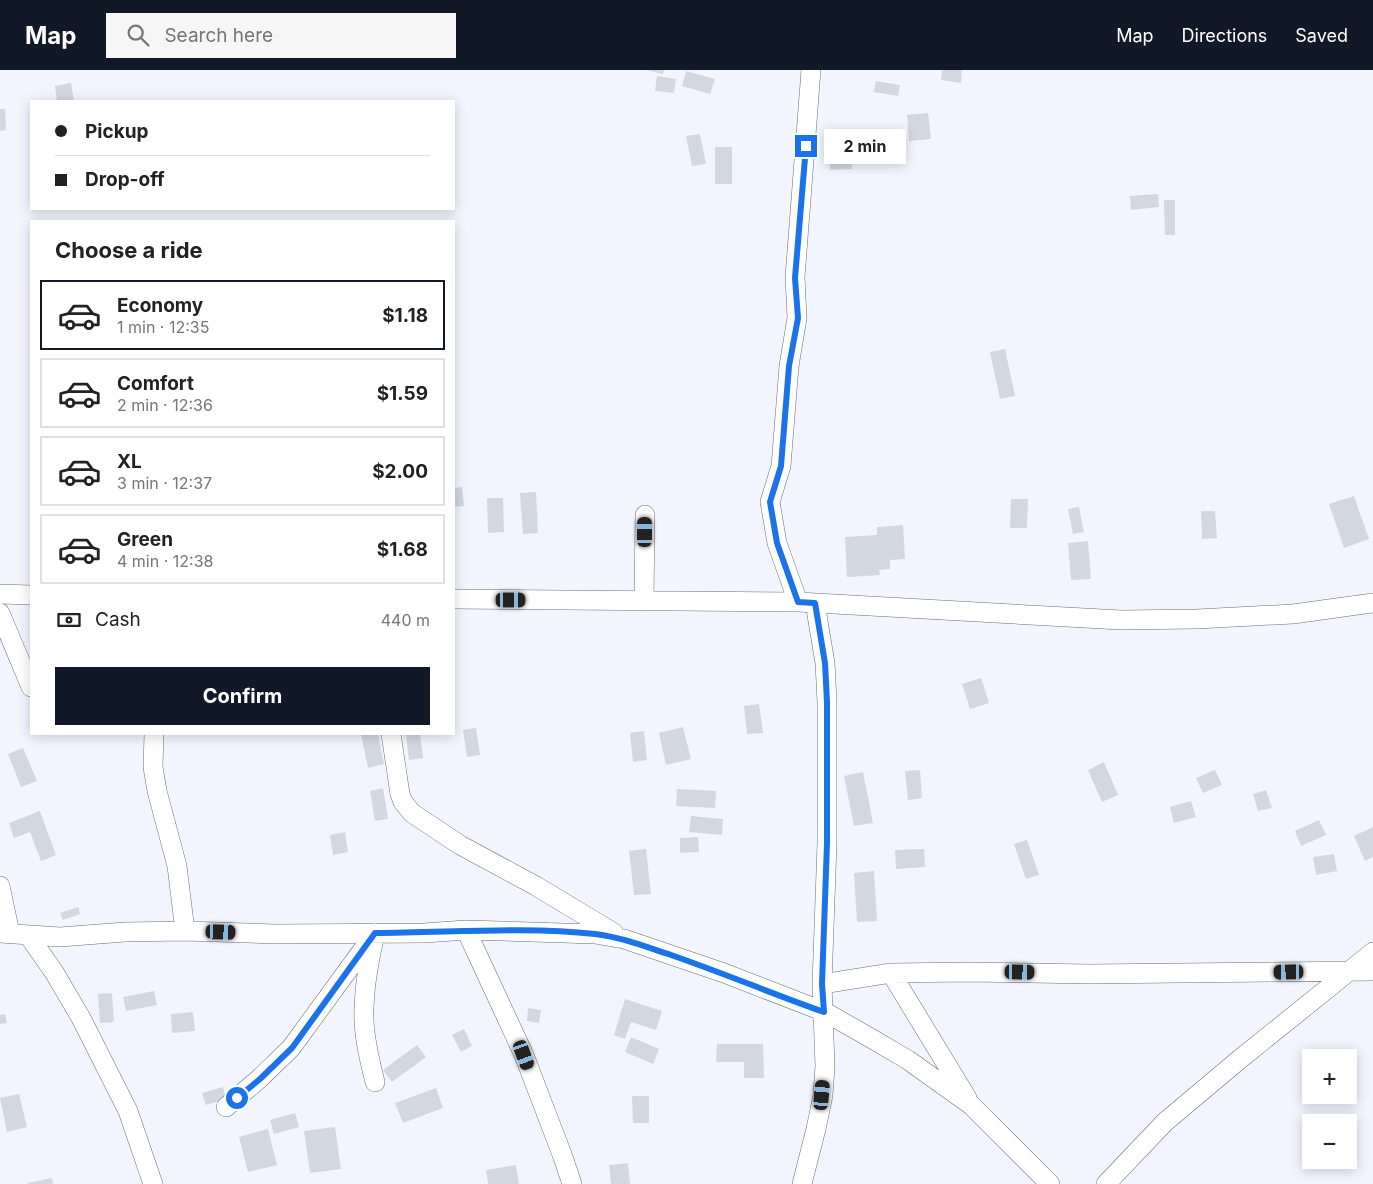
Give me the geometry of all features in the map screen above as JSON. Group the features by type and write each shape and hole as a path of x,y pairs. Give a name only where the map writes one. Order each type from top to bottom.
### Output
{"street":[{"path":"802,1184 816,1129 825,1066 822,984 827,843 827,702 825,663 807,603 777,543 770,502 781,466 789,366 798,318 795,278 811,70"},
{"path":"644,601 645,515"},
{"path":"0,594 30,595"},
{"path":"455,599 807,603 1130,620 1293,614 1373,603"},
{"path":"0,613 30,685"},
{"path":"154,735 153,767 177,866 185,931"},
{"path":"391,735 401,796 412,813 460,845 536,886 624,939"},
{"path":"0,886 12,934 54,972 81,1018 128,1111 153,1184"},
{"path":"12,934 60,937 125,932 185,931 275,934 424,933 466,930 596,934 624,939 724,973 824,1012 908,1060 971,1105 1050,1184"},
{"path":"466,930 524,1055 572,1184"},
{"path":"375,933 368,967 364,1018 366,1042 375,1082"},
{"path":"226,1107 260,1079 292,1048 375,933"},
{"path":"1106,1184 1165,1122 1373,952"},
{"path":"822,984 891,974 969,972 1089,974 1373,971"},
{"path":"891,974 971,1105"}],"building":[{"path":"646,70 664,70 663,74"},
{"path":"942,70 962,70 961,83 941,80"},
{"path":"686,71 715,79 710,94 682,86"},
{"path":"657,76 676,79 674,93 655,91"},
{"path":"876,81 900,85 898,96 874,92"},
{"path":"71,83 74,100 57,100 55,86"},
{"path":"0,109 5,109 6,130 0,131"},
{"path":"928,113 931,139 909,141 907,115"},
{"path":"700,134 706,164 692,166 686,136"},
{"path":"851,146 852,169 830,170 829,147"},
{"path":"715,147 732,147 732,184 715,184"},
{"path":"1158,194 1159,207 1131,210 1130,196"},
{"path":"1164,200 1175,200 1175,235 1165,235"},
{"path":"1005,349 1015,396 1000,399 990,352"},
{"path":"462,487 464,506 455,507 455,488"},
{"path":"536,492 538,533 523,534 520,493"},
{"path":"1354,496 1369,539 1344,548 1329,504"},
{"path":"487,498 503,498 504,532 488,533"},
{"path":"1011,499 1028,499 1027,528 1010,528"},
{"path":"1079,507 1084,532 1073,534 1068,509"},
{"path":"1201,511 1215,511 1217,538 1202,539"},
{"path":"903,525 905,559 890,560 890,569 879,570 880,575 847,577 845,537 877,535 877,527"},
{"path":"1088,541 1091,579 1071,580 1068,543"},
{"path":"981,678 989,703 970,709 962,684"},
{"path":"759,704 763,733 747,734 744,706"},
{"path":"683,727 691,759 666,765 659,733"},
{"path":"476,728 480,755 467,757 463,730"},
{"path":"644,731 647,760 633,762 630,733"},
{"path":"361,735 378,735 384,764 368,768"},
{"path":"406,735 420,735 423,758 409,760"},
{"path":"23,748 37,781 21,787 8,754"},
{"path":"1104,762 1118,795 1102,802 1088,770"},
{"path":"920,770 922,798 908,800 905,771"},
{"path":"1215,770 1222,785 1203,793 1196,778"},
{"path":"863,772 873,823 854,826 844,776"},
{"path":"383,788 388,819 375,821 370,791"},
{"path":"677,789 716,791 715,808 676,806"},
{"path":"1266,790 1272,808 1258,811 1253,794"},
{"path":"1191,801 1196,817 1174,823 1170,807"},
{"path":"40,811 56,855 41,861 30,832 14,838 9,823"},
{"path":"691,816 723,819 722,835 689,832"},
{"path":"1319,820 1326,835 1301,846 1295,831"},
{"path":"1373,827 1373,857 1365,861 1354,836"},
{"path":"345,832 348,852 333,855 330,835"},
{"path":"698,837 699,852 680,853 680,838"},
{"path":"1027,840 1039,875 1026,879 1014,844"},
{"path":"646,849 651,894 634,895 629,851"},
{"path":"924,849 925,867 896,869 895,850"},
{"path":"1334,854 1337,871 1316,875 1313,857"},
{"path":"874,871 877,921 857,922 854,873"},
{"path":"78,907 80,914 63,920 60,913"},
{"path":"154,991 157,1005 126,1011 123,997"},
{"path":"112,993 114,1022 100,1023 98,994"},
{"path":"625,999 662,1011 656,1030 631,1022 625,1039 614,1035"},
{"path":"528,1008 541,1010 539,1023 527,1021"},
{"path":"193,1012 195,1031 172,1033 171,1014"},
{"path":"5,1014 7,1023 0,1024 0,1015"},
{"path":"464,1029 472,1046 461,1052 452,1035"},
{"path":"631,1037 659,1049 653,1064 625,1052"},
{"path":"717,1044 763,1044 764,1078 744,1078 744,1062 716,1062"},
{"path":"417,1045 426,1057 392,1082 383,1070"},
{"path":"223,1087 226,1099 206,1105 202,1093"},
{"path":"436,1088 443,1108 403,1123 395,1103"},
{"path":"19,1094 27,1127 7,1132 0,1098"},
{"path":"632,1096 649,1096 649,1123 633,1123"},
{"path":"295,1113 299,1127 274,1134 270,1120"},
{"path":"335,1127 341,1169 310,1173 304,1131"},
{"path":"268,1129 277,1165 248,1172 239,1137"},
{"path":"628,1163 630,1184 611,1184 609,1165"},
{"path":"516,1165 519,1184 488,1184 486,1170"},
{"path":"52,1178 53,1184 28,1184 28,1183"}],"route":[{"path":"237,1098 292,1048 375,933 424,933 466,930 596,934 624,939 724,973 824,1012 822,984 828,792 825,663 815,603 798,602 777,543 770,502 781,466 789,366 798,318 795,278 806,146"}]}
